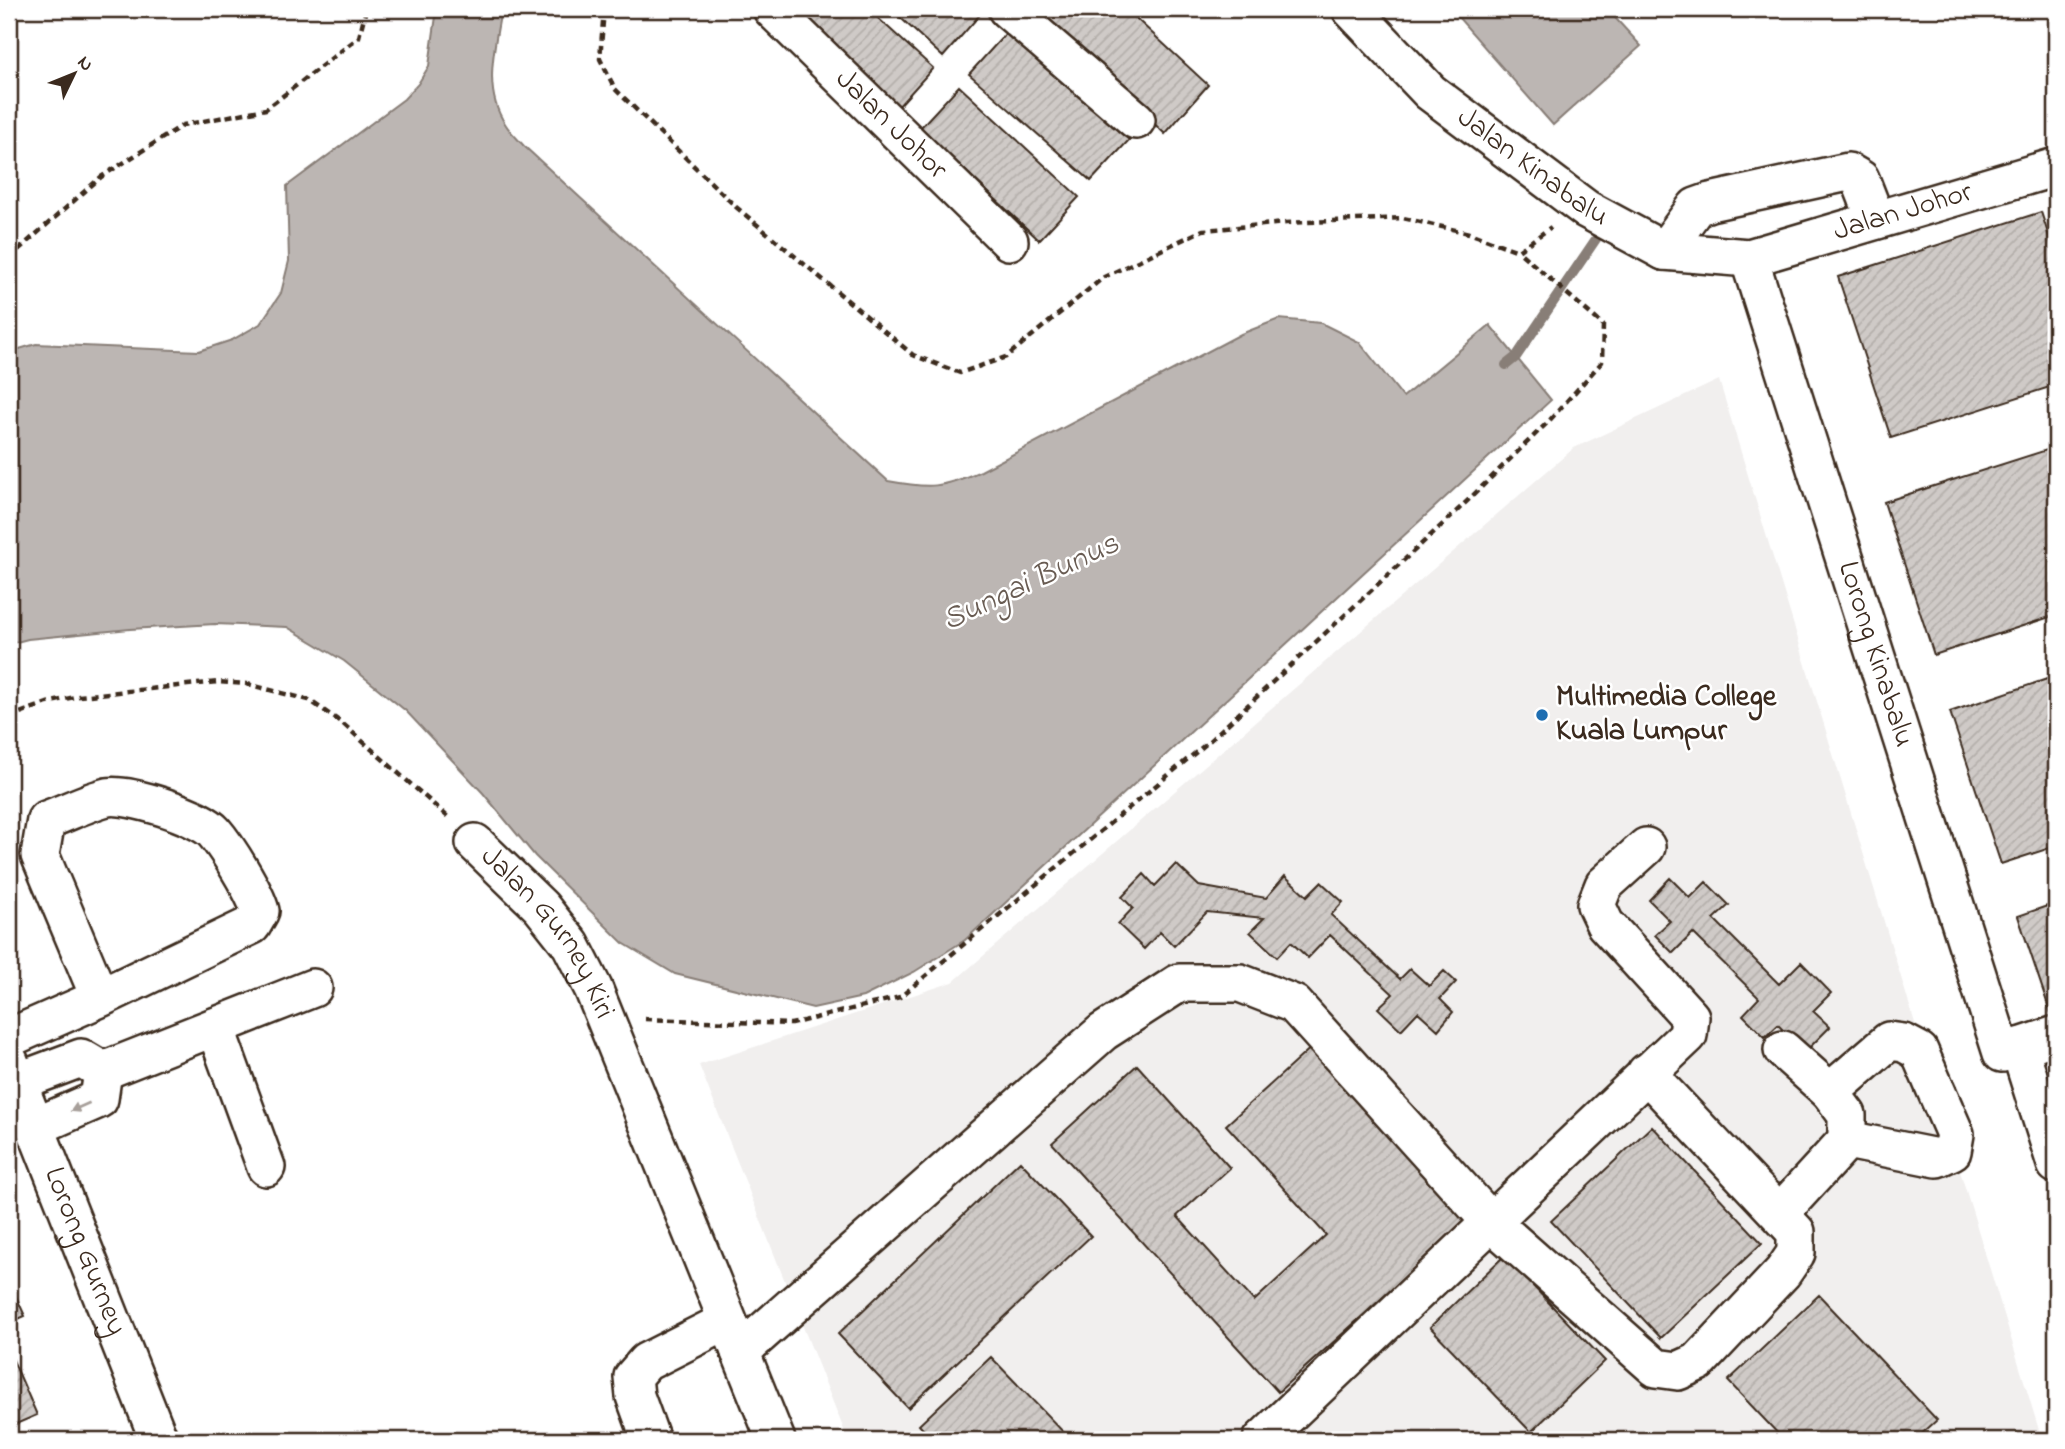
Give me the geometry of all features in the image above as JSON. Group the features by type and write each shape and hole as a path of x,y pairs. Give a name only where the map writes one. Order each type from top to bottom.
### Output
{"street":[{"name":"Jalan Johor","path":"772,9 1009,240"},
{"path":"1007,9 1136,120"},
{"name":"Jalan Kinabalu","path":"1351,9 1430,92 1586,209 1664,251 1749,258"},
{"name":"Jalan Johor","path":"1749,258 2056,167"},
{"path":"1664,251 1696,207 1848,173 1860,179 1876,220"},
{"name":"Lorong Kinabalu","path":"1749,258 2010,1050 2056,1164"},
{"path":"9,1038 100,998 252,925 260,911 257,897 213,830 192,817 152,803 110,797 46,820 40,855 100,998"},
{"name":"Jalan Gurney Kiri","path":"475,843 541,907 571,945 593,988 776,1440"},
{"path":"1262,1440 1688,1035 1690,1017 1605,924 1596,905 1604,885 1646,847"},
{"path":"651,1440 635,1396 633,1377 646,1362 734,1336 1103,1032 1179,983 1240,983 1294,1004 1491,1222 1656,1368 1678,1371 1698,1362 1783,1272 1796,1253 1796,1232 1646,1073"},
{"path":"103,1071 313,988"},
{"path":"215,1027 266,1167"},
{"path":"2010,1050 2056,1035"},
{"path":"1830,1092 1889,1041 1904,1043 1920,1051 1955,1134 1952,1151 1937,1158 1847,1140"},
{"path":"1780,1213 1847,1140 1847,1115 1830,1092 1783,1050"},
{"path":"13,1072 82,1058 103,1071"},
{"path":"35,1127 99,1098 103,1071"},
{"name":"Lorong Gurney","path":"13,1072 159,1440"}],"path":[{"path":"9,258 101,177 183,125 266,109 359,37 366,9"},
{"path":"606,1018 791,1024 900,997 1206,744 1459,509 1548,422 1602,362 1602,325 1518,251"},
{"name":"Jalan Gurney Kiri","path":"9,717 47,703 79,696 218,682 247,684 309,700 342,723 475,843"}],"shaded area":[{"name":"Multimedia College Kuala Lumpur","path":"1719,380 2042,1440 1606,1440 1596,1436 1573,1440 848,1440 699,1065 953,982 1574,448"}],"water":[{"path":"437,9 501,9 492,83 499,112 510,131 888,481 936,485 956,481 981,471 1241,334 1279,319 1321,323 1359,342 1403,397 1490,325 1551,400 965,940 914,972 863,997 813,1008 675,974 623,943 535,856 483,793 406,711 344,661 287,627 215,624 130,629 28,639 9,644 9,352 36,344 199,351 232,340 260,324 281,293 289,261 287,186 404,99 418,84 429,66"},
{"path":"1451,9 1607,9 1641,46 1553,125"}],"building":[{"path":"792,9 868,9 933,68 898,107"},
{"path":"891,9 985,9 943,57"},
{"path":"1048,9 1126,9 1208,85 1165,134 1042,16"},
{"path":"1008,31 1129,140 1091,181 969,74"},
{"path":"959,86 1079,197 1039,240 920,128"},
{"path":"2041,212 2056,258 2056,385 1891,438 1838,277"},
{"path":"2056,447 2056,615 1934,655 1884,502"},
{"path":"2056,676 2056,846 2001,864 1950,712"},
{"path":"1176,864 1199,886 1266,898 1285,876 1307,896 1321,882 1343,902 1331,915 1400,979 1410,969 1429,986 1444,971 1456,982 1440,999 1453,1012 1438,1030 1418,1012 1401,1030 1378,1008 1393,994 1330,935 1308,958 1291,942 1277,957 1250,932 1264,918 1207,912 1174,946 1160,932 1144,949 1118,924 1133,908 1122,897 1144,874 1155,886"},
{"path":"1670,878 1690,898 1706,882 1729,905 1714,919 1779,984 1801,962 1831,993 1813,1011 1830,1027 1805,1052 1778,1025 1765,1037 1743,1015 1759,998 1693,933 1673,953 1655,935 1670,921 1649,900"},
{"path":"2056,903 2056,1029 2018,916"},
{"path":"1314,1045 1471,1218 1278,1392 1052,1143 1137,1065 1230,1168 1177,1216 1254,1301 1326,1235 1226,1125"},
{"path":"1652,1126 1762,1243 1661,1338 1551,1221"},
{"path":"1020,1161 1091,1236 908,1408 838,1334"},
{"path":"1504,1256 1605,1361 1531,1432 1430,1327"},
{"path":"9,1281 25,1316 9,1323"},
{"path":"1819,1295 1937,1420 1915,1440 1784,1440 1728,1381"},
{"path":"9,1351 37,1415 9,1427"},
{"path":"991,1357 1071,1440 933,1440 919,1425"}],"waterway":[{"name":"Sungai Bunus","path":"1506,365 1516,357 1596,239"}],"place":[{"name":"Multimedia College Kuala Lumpur","path":"1542,715"}]}
